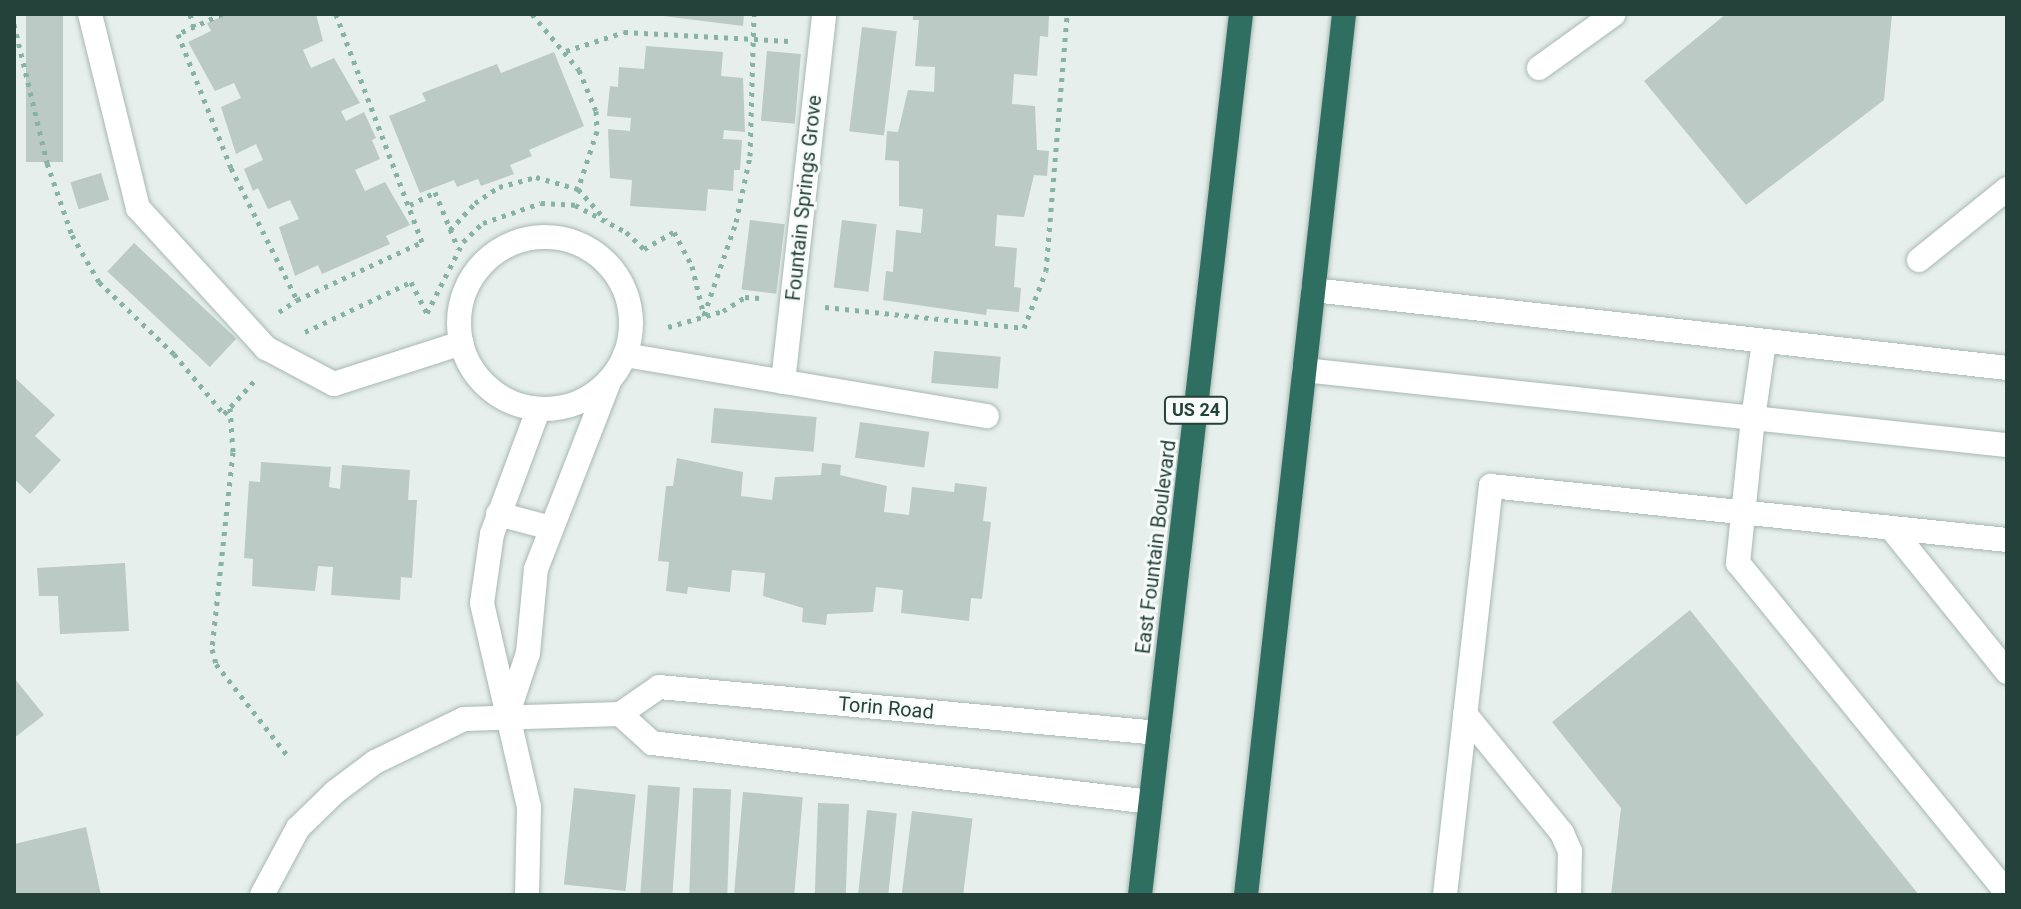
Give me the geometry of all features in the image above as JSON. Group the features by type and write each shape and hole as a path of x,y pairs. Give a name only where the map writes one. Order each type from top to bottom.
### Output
{"highway":[{"name":"East Fountain Boulevard","path":"1140,895 1241,14"},
{"path":"1246,895 1344,14"}],"street":[{"path":"90,14 138,208 271,351 334,384 462,343"},
{"name":"Fountain Springs Grove","path":"783,382 824,14"},
{"path":"1539,68 1614,14"},
{"path":"1919,260 2007,189"},
{"path":"507,716 528,653 536,569 610,380 628,345 629,304 603,260 561,237 540,236 514,243 475,270 463,294 462,343 479,380 494,393 538,410 587,399 610,380"},
{"path":"1313,290 2007,368"},
{"path":"1764,342 1738,563 2007,893"},
{"path":"628,345 783,382 987,416"},
{"path":"1304,370 2007,445"},
{"path":"527,895 530,816 482,603 498,514 538,410"},
{"path":"1445,895 1491,486 2007,540"},
{"path":"498,514 551,528"},
{"path":"1891,528 2007,672"},
{"name":"Torin Road","path":"620,714 659,687 1159,733"},
{"path":"262,895 298,828 375,762 464,719 620,714 652,743 1151,802"},
{"path":"1465,714 1562,833 1570,851 1569,895"}],"path":[{"path":"190,14 194,27"},
{"path":"222,14 178,34 231,168 297,300"},
{"path":"14,24 47,163 88,264 224,414 259,377 271,351 281,308 422,242 336,14"},
{"path":"532,14 550,40 566,51 596,111 597,131 578,189"},
{"path":"704,316 743,197 750,156 754,14"},
{"path":"628,345 745,297 1024,328 1046,271 1067,14"},
{"path":"566,51 624,32 754,41 822,39"},
{"path":"450,230 475,203 520,180 557,180 578,189 606,221"},
{"path":"410,205 435,192 458,249"},
{"path":"271,351 308,330 411,282 427,313 458,249 483,223 541,203 575,205 606,221 644,249 674,232 692,266 704,316"},
{"path":"230,407 233,452 212,649 216,664 287,755"}],"building":[{"path":"26,14 63,14 63,162 26,162"},
{"path":"228,14 316,14 323,41 303,50 311,68 334,58 360,103 341,111 346,121 364,112 376,138 372,140 380,159 355,170 365,191 385,182 410,225 386,236 390,244 322,274 318,265 295,276 279,227 299,219 290,200 268,209 258,188 253,191 244,169 263,160 256,144 236,154 221,107 241,98 234,83 215,91 188,42 211,31 207,23"},
{"path":"647,14 744,14 743,26"},
{"path":"913,14 1049,14 1048,37 1040,36 1037,76 1014,74 1012,104 1035,106 1037,150 1049,151 1047,176 1034,175 1024,217 997,215 995,246 1017,248 1014,287 1021,288 1019,312 987,309 986,315 883,300 886,271 893,272 896,230 921,233 923,209 899,206 899,161 885,160 887,131 898,132 908,90 934,92 935,67 915,66 919,20 913,20"},
{"path":"1726,14 1892,14 1884,100 1746,205 1644,81"},
{"path":"862,27 897,31 884,135 849,131"},
{"path":"646,46 723,52 721,76 743,78 745,132 724,130 723,139 742,140 740,170 734,170 733,191 708,189 706,211 630,206 632,180 610,178 608,129 630,131 631,118 607,116 610,86 618,87 619,67 644,69"},
{"path":"767,51 801,54 795,124 761,121"},
{"path":"554,52 584,126 529,150 532,156 510,165 514,174 481,186 478,179 457,187 454,180 420,193 389,116 426,101 422,93 497,64 501,73"},
{"path":"101,173 109,200 79,209 70,182"},
{"path":"750,220 785,224 776,294 741,289"},
{"path":"842,220 877,224 868,292 834,287"},
{"path":"134,243 236,338 210,367 107,272"},
{"path":"934,351 1001,357 998,389 931,383"},
{"path":"14,377 55,415 35,436 61,460 30,494 14,479"},
{"path":"714,408 817,417 814,452 711,443"},
{"path":"860,422 929,432 924,467 855,458"},
{"path":"677,458 743,472 741,496 772,500 775,477 821,475 822,463 841,465 840,475 887,486 884,512 909,515 912,487 954,492 955,483 987,487 983,521 991,522 982,599 971,598 969,621 901,613 903,590 876,587 873,612 827,614 826,625 802,622 803,608 763,596 765,573 732,570 730,592 688,587 687,594 666,591 669,562 658,561 666,486 673,486"},
{"path":"261,462 331,467 329,487 340,489 342,465 410,470 408,500 417,500 412,578 401,577 400,600 331,595 333,567 318,566 315,591 252,586 253,559 244,558 249,481 260,482"},
{"path":"125,563 129,631 60,634 58,596 39,596 37,568"},
{"path":"1690,610 1919,895 1611,895 1621,808 1552,722"},
{"path":"14,678 44,715 14,738"},
{"path":"648,785 680,787 672,895 640,895"},
{"path":"574,788 636,794 626,891 564,884"},
{"path":"693,788 731,789 727,895 689,895"},
{"path":"743,792 803,797 794,895 734,895"},
{"path":"818,803 849,804 846,895 815,895"},
{"path":"867,810 897,813 888,895 858,895"},
{"path":"912,811 973,818 963,895 902,894"},
{"path":"86,827 101,895 16,895 14,844"}]}
